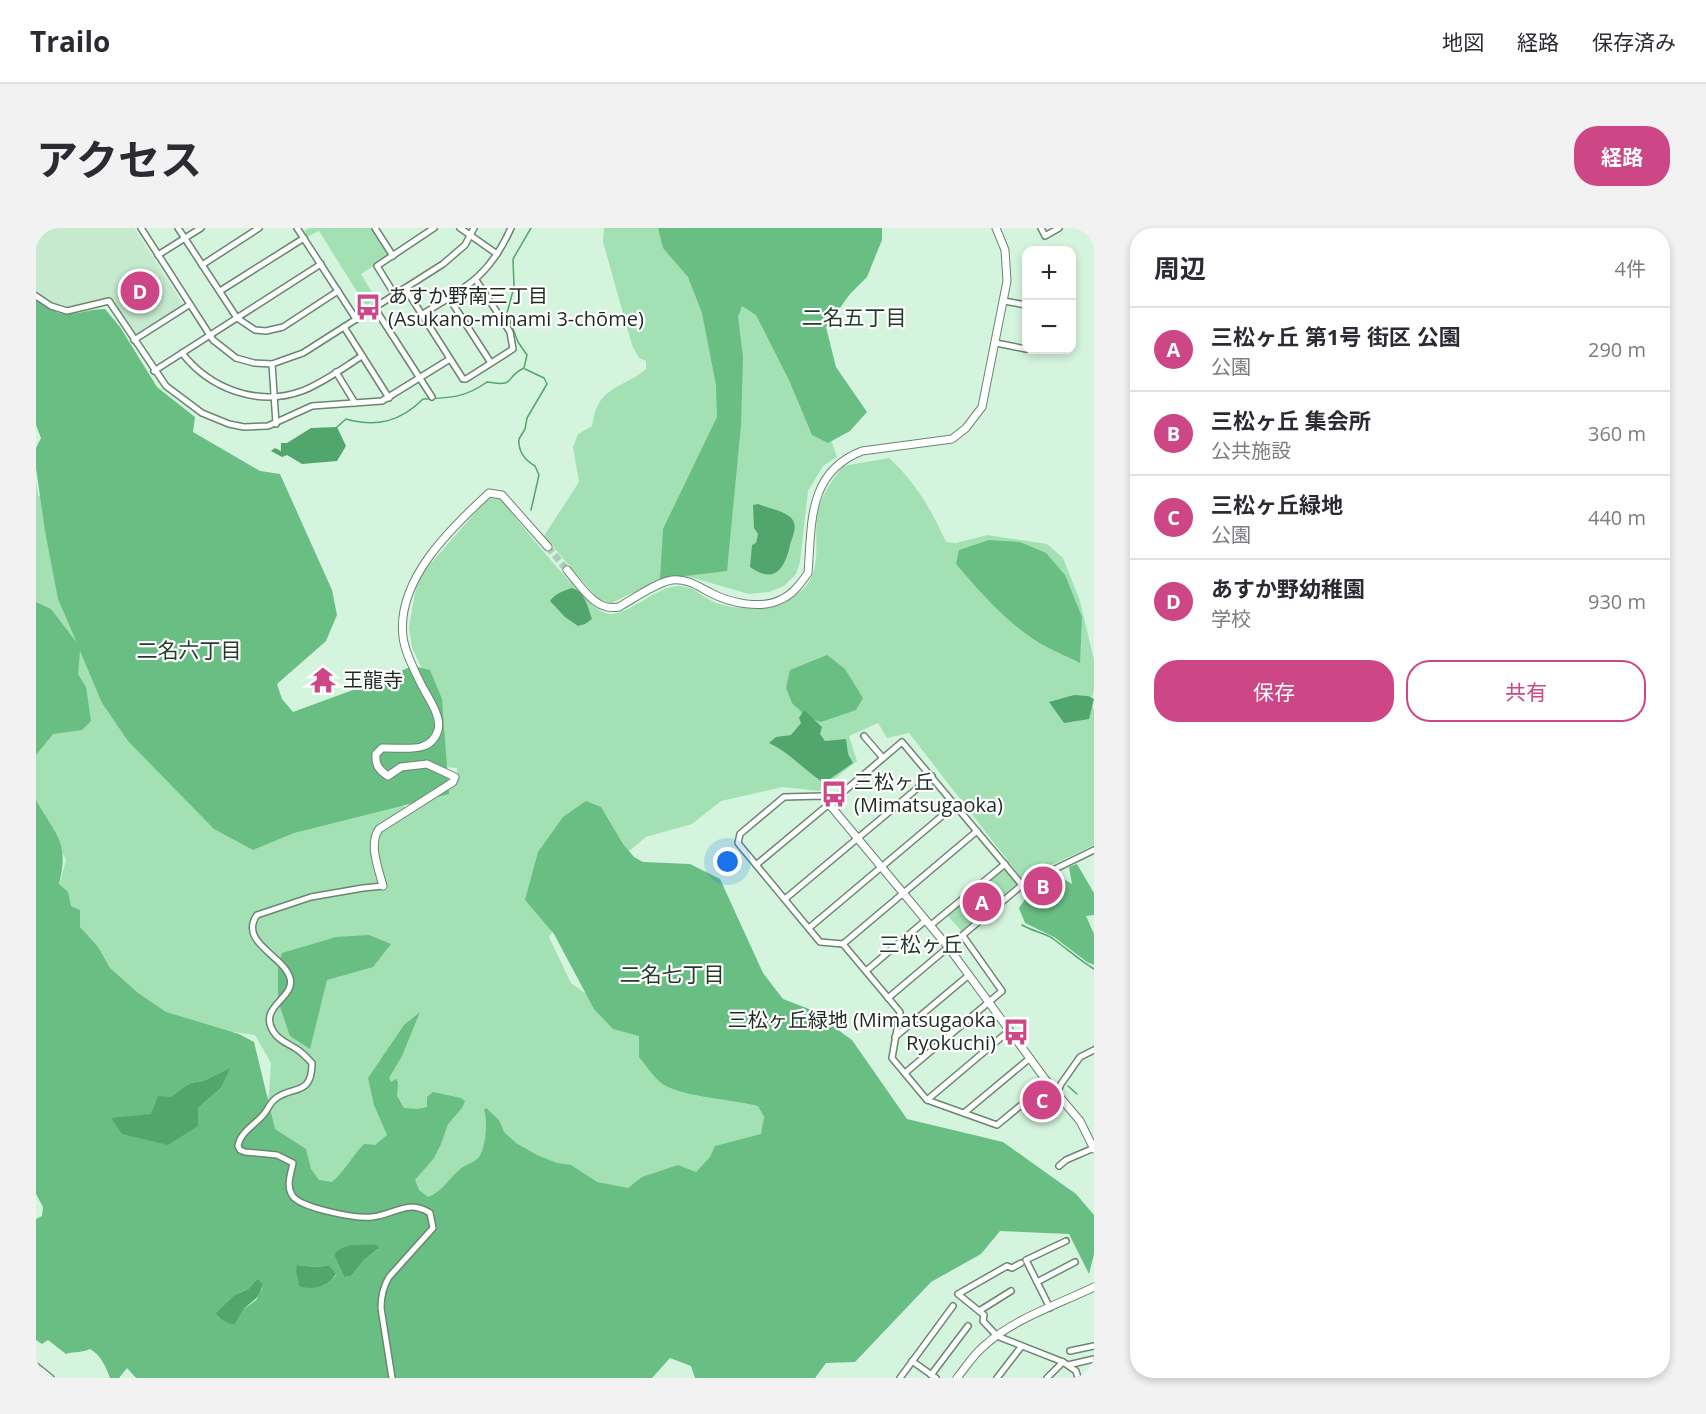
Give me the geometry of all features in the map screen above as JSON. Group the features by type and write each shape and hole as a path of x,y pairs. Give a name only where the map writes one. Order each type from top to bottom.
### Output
{"street":[{"path":"141,228 189,305 219,346 236,358 254,363 272,364 303,353 456,255 474,228"},
{"path":"178,228 237,318 255,330 275,330 283,327 338,291"},
{"path":"158,255 201,228"},
{"path":"202,265 259,228"},
{"path":"297,228 356,319"},
{"path":"376,228 393,256"},
{"path":"394,295 377,268 434,228"},
{"path":"460,228 497,254"},
{"path":"423,314 476,280 497,254 511,228"},
{"path":"567,570 596,603 610,609 619,607 672,580 684,580 720,597 738,602 766,604 783,599 802,582 808,573 815,499 819,487 832,469 851,455 862,451 902,447 957,436 982,407 1004,302 1007,262 998,228"},
{"path":"1041,228 1045,236 1059,228"},
{"path":"220,291 304,238"},
{"path":"154,371 321,264"},
{"path":"405,288 450,359 466,379 513,349 510,332 476,280"},
{"path":"36,296 51,306 67,311 109,301 154,371 178,397 215,419 250,428 276,424 312,406 375,402 389,398 450,359"},
{"path":"449,298 491,363"},
{"path":"1004,302 1022,304"},
{"path":"134,340 189,305"},
{"path":"374,307 432,397"},
{"path":"344,327 389,398"},
{"path":"996,343 1022,349"},
{"path":"182,353 207,379 226,388 246,395 274,396 302,391 362,356"},
{"path":"272,364 276,424"},
{"path":"336,372 355,403"},
{"path":"392,1378 381,1298 385,1284 390,1277 433,1228 430,1213 420,1206 411,1205 385,1215 369,1217 316,1208 299,1202 292,1196 289,1186 292,1163 277,1155 240,1150 239,1139 265,1113 275,1098 304,1087 312,1069 312,1063 303,1054 273,1032 269,1019 271,1012 289,990 291,979 286,968 255,937 252,930 253,920 257,915 311,897 383,886 375,851 375,834 379,829 453,782 455,777 426,764 401,767 388,776 380,771 376,763 376,754 382,748 421,748 431,742 439,727 403,640 405,611 417,574 432,553 489,493 502,495 548,548"},
{"path":"864,736 884,758"},
{"path":"756,865 902,742 1022,885"},
{"path":"785,899 932,776"},
{"path":"1048,1083 997,1125 927,1100 892,1058 900,1012 843,944 820,942 738,843 740,834 784,797 823,796 832,801 858,838 949,948 1048,1083 1080,1121 1094,1149 1066,1160 1059,1166"},
{"path":"809,928 955,805"},
{"path":"843,944 978,831"},
{"path":"888,998 1022,885 1094,850"},
{"path":"866,970 1005,864"},
{"path":"905,1073 1002,991 963,936"},
{"path":"895,1037 969,975"},
{"path":"927,1100 1010,1030"},
{"path":"1057,1094 1061,1084 1080,1057 1094,1050"},
{"path":"964,1113 1030,1058"},
{"path":"1050,1308 1026,1260 1066,1241"},
{"path":"1037,1282 1075,1262"},
{"path":"1021,1263 1012,1268 1007,1266 958,1294 984,1315 983,1320 997,1336 1065,1364 1076,1371 1078,1378"},
{"path":"957,1378 973,1357 997,1336 1020,1322 1094,1287"},
{"path":"979,1311 1011,1291"},
{"path":"900,1378 953,1306"},
{"path":"922,1378 931,1375 968,1326"},
{"path":"1070,1352 1094,1346"},
{"path":"996,1378 1022,1347"},
{"path":"1080,1349 1084,1362"},
{"path":"1047,1378 1065,1364 1094,1359"},
{"path":"912,1361 931,1375"},
{"path":"36,1366 51,1378"}],"shaded area":[{"path":"36,228 134,228 182,303 181,307 137,334 133,333 109,297 71,309 53,305 36,294"},
{"path":"309,228 371,228 387,253 387,257 361,274 376,299 366,306 319,231 307,237 304,231"},
{"path":"604,228 791,228 829,434 837,457 823,466 808,491 800,562 796,574 784,586 769,592 749,594 690,577 660,579 612,603 598,599 544,536 579,482 573,447 578,434 592,426 596,409 606,395 646,369 646,361 639,358 632,345 603,242"},
{"path":"658,228 882,228 882,240 867,277 850,294 826,327 836,367 867,412 850,431 828,443 812,435 789,380 756,315 742,306 738,317 743,357 741,425 727,571 660,579 663,529 717,417 716,385 702,313 688,277 663,248"},
{"path":"36,299 62,314 105,309 120,327 157,387 195,417 193,432 260,471 280,474 332,590 337,615 326,641 277,684 282,699 293,712 413,666 430,670 442,699 449,794 294,833 253,850 214,829 128,741 102,703 80,651 78,674 86,687 91,721 82,730 53,734 36,755 36,602 51,609 77,643 58,599 36,468 36,448 41,438 36,425"},
{"path":"337,427 346,446 337,461 302,464 287,455 282,457 271,451 275,448 281,451 281,443 287,443 311,428"},
{"path":"889,458 922,497 946,542 956,543 987,535 1047,544 1063,558 1080,601 1094,660 1094,689 1091,703 1094,710 1094,845 1022,879 909,733 887,738 878,723 849,736 857,761 819,791 783,787 721,801 692,824 646,837 572,898 549,937 571,983 629,1025 760,1093 766,1135 706,1169 609,1193 445,1201 296,1191 252,1138 269,1094 271,1063 255,1035 193,1026 121,998 58,889 66,860 36,801 36,482 38,495 51,504 62,536 410,811 458,782 457,768 430,766 443,713 412,648 409,627 416,588 425,570 488,498 501,499 564,575 592,605 605,613 622,612 661,591 680,586 689,588 718,604 768,608 786,602 803,589 810,580 814,572 818,510 827,490 843,466"},
{"path":"758,504 785,514 794,522 795,528 785,561 778,571 772,574 759,572 750,567 752,545 756,543 758,534 754,528 753,505"},
{"path":"989,540 1020,542 1046,553 1065,575 1082,617 1080,663 1026,634 984,596 956,564 959,550"},
{"path":"572,588 583,596 592,619 578,626 565,617 550,601 557,594"},
{"path":"827,655 845,669 863,698 856,710 821,722 808,718 792,703 786,688 790,670"},
{"path":"1074,695 1094,699 1089,719 1064,723 1049,702"},
{"path":"804,710 822,727 820,734 825,741 846,739 848,754 853,763 824,783 769,743 776,737 791,735 801,723 799,718"},
{"path":"36,800 55,831 62,848 63,858 59,884 68,892 71,906 80,910 80,927 98,947 110,968 138,993 166,1012 239,1034 254,1042 275,1129 306,1149 311,1169 319,1180 332,1182 364,1144 375,1145 387,1135 374,1105 368,1078 404,1025 420,1012 402,1056 389,1078 391,1082 396,1079 398,1082 397,1096 404,1108 417,1109 427,1107 427,1097 433,1092 461,1098 465,1101 448,1124 434,1158 415,1180 419,1190 428,1197 439,1191 463,1167 479,1157 486,1134 484,1110 486,1108 499,1120 504,1132 516,1143 537,1155 557,1163 571,1165 597,1182 628,1188 642,1177 678,1165 696,1172 710,1157 715,1146 761,1134 764,1117 758,1106 678,1091 664,1085 656,1078 639,1057 639,1036 613,1029 594,1009 554,934 525,900 538,852 563,817 586,801 601,807 623,844 634,857 643,862 690,864 720,879 763,973 783,999 809,1009 852,1040 907,1119 1003,1142 1076,1194 1094,1215 1094,1254 1089,1274 1069,1234 1000,1231 981,1254 931,1282 855,1362 826,1363 815,1378 695,1378 691,1366 670,1358 652,1378 136,1378 127,1368 119,1378 110,1378 100,1358 90,1349 66,1354 48,1340 42,1344 36,1340 36,1219 42,1216 43,1207 36,1194","holes":["228,1069 221,1088 198,1108 122,1134 137,1117 152,1114 190,1083 203,1081","376,1244 378,1249 364,1260 351,1276 344,1277 334,1255 355,1245","297,1265 317,1267 329,1265 336,1275 318,1285 298,1283","257,1279 262,1289 256,1300 243,1310 235,1324 224,1320 228,1302 237,1294 248,1289"]},
{"path":"1077,864 1094,893 1094,915 1086,916 1094,934 1094,965 1054,937 1025,923 1019,908 1037,882 1055,874 1072,884 1069,867"},
{"path":"1003,869 1018,885 965,935 947,915"},
{"path":"369,935 391,944 373,967 327,980 310,1049 290,1036 278,1001 278,965 282,953 336,937"},
{"path":"230,1068 221,1088 198,1108 198,1126 168,1145 122,1134 111,1118 151,1114 158,1096 171,1097 190,1083 203,1081"},
{"path":"376,1244 379,1248 364,1260 351,1276 344,1277 334,1255 343,1248 354,1245"},
{"path":"297,1265 317,1267 329,1265 336,1274 315,1288 299,1286"},
{"path":"257,1279 262,1283 261,1291 244,1309 235,1324 227,1323 219,1317 216,1313 235,1295 248,1289"}],"waterway":[{"path":"337,427 346,419 368,423 388,421 406,413 423,399 456,396 487,382 507,382 524,368 527,355 518,342 507,313 514,287 513,259 531,228"},
{"path":"525,369 544,378 547,384 527,418 525,429 519,439 523,455 535,466 539,475 531,510"},
{"path":"1022,925 1052,938 1094,969"},
{"path":"1068,1086 1077,1094"}],"tunnel":[{"path":"548,547 567,570"}],"place":[{"name":"あすか野幼稚園","path":"140,291"},
{"name":"あすか野南三丁目 (Asukano-minami 3-chōme)","path":"368,307"},
{"name":"王龍寺","path":"323,680"},
{"name":"三松ヶ丘 (Mimatsugaoka)","path":"834,794"},
{"name":"三松ヶ丘 集会所","path":"1043,886"},
{"name":"三松ヶ丘 第1号 街区 公園","path":"982,902"},
{"name":"三松ヶ丘緑地 (Mimatsugaoka Ryokuchi)","path":"1016,1032"},
{"name":"三松ヶ丘緑地","path":"1042,1100"}],"district":[{"name":"二名五丁目","path":"854,318"},
{"name":"二名六丁目","path":"189,651"},
{"name":"三松ヶ丘","path":"921,945"},
{"name":"二名七丁目","path":"672,975"}]}
